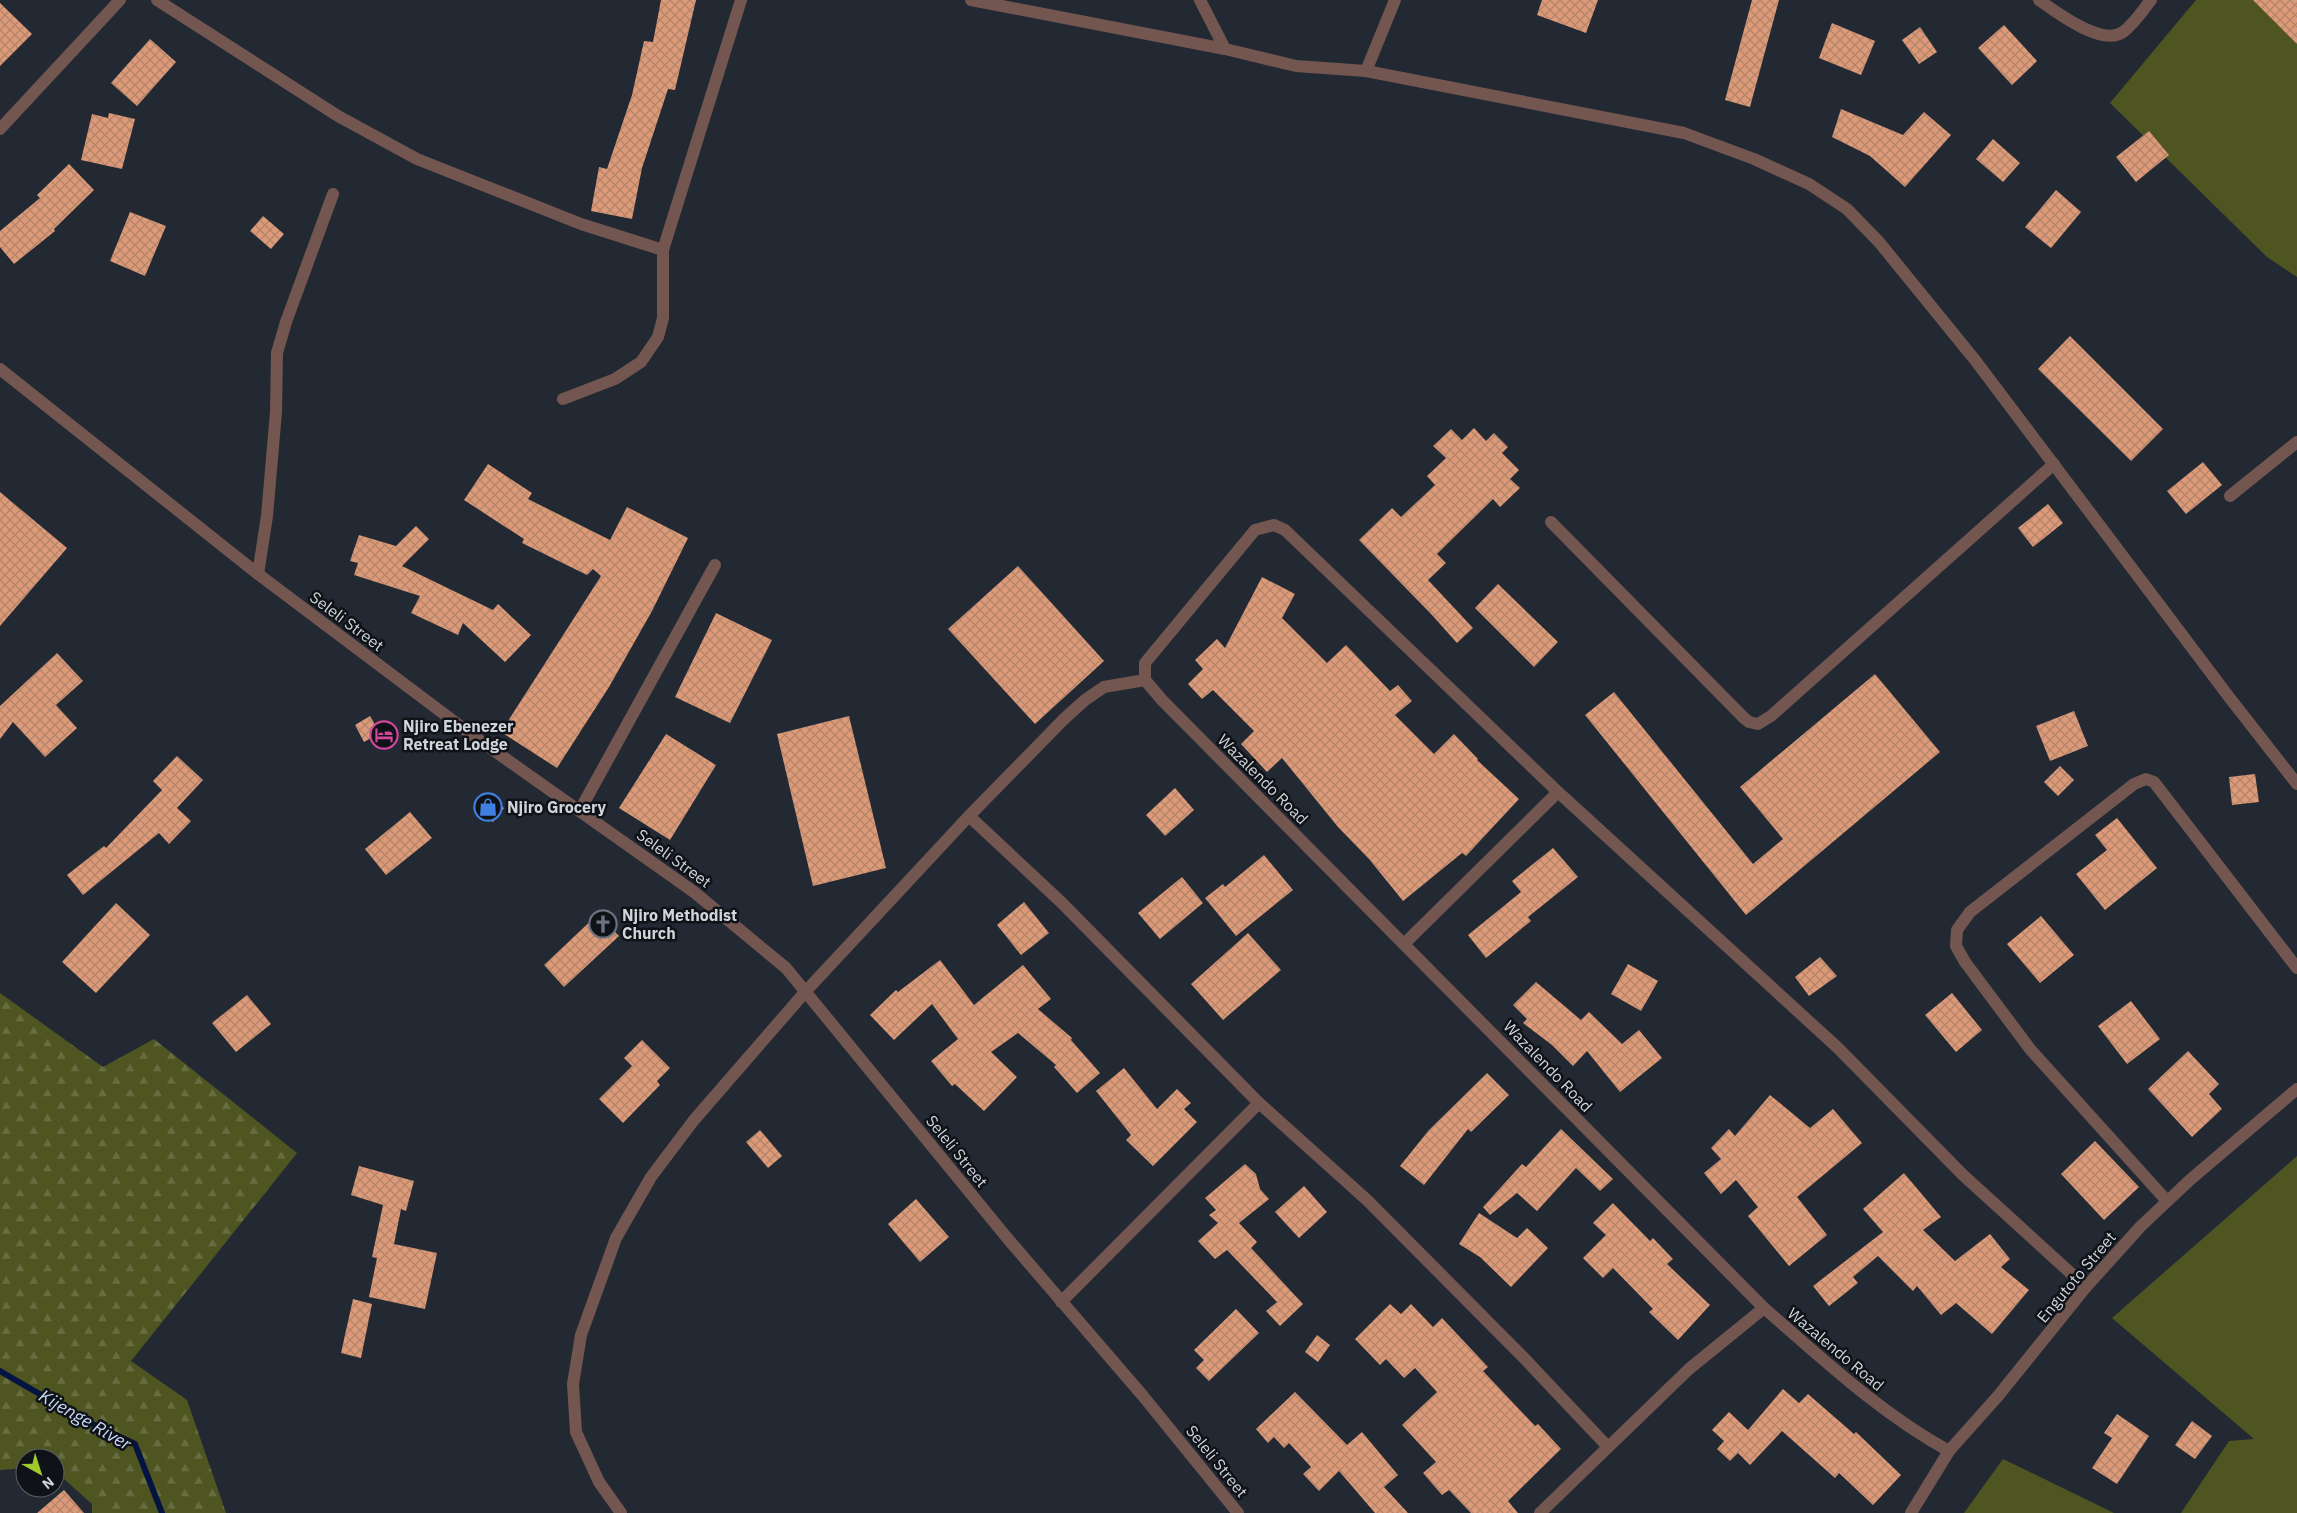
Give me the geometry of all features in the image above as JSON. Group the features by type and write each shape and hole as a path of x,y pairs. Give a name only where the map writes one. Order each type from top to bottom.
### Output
{"street":[{"path":"0,129 120,0"},
{"path":"157,0 338,116 417,159 581,224 663,250"},
{"path":"563,399 615,379 641,362 658,337 663,318 663,250 741,0"},
{"path":"972,0 1225,49 1296,66 1366,71 1684,133 1754,159 1809,184 1847,209 1879,242 1975,360 2229,697 2297,784"},
{"path":"1200,0 1225,49"},
{"path":"1366,71 1395,0"},
{"path":"2039,0 2082,27 2100,34 2115,36 2127,29 2151,0"},
{"path":"258,574 267,516 276,412 278,353 286,322 333,194"},
{"name":"Seleli Street","path":"0,369 258,574 472,735 694,892 786,968 1061,1302 1143,1396 1238,1513"},
{"path":"2230,496 2297,442"},
{"path":"1551,522 1744,718 1754,724 1758,724 1778,710 2054,464"},
{"path":"621,1513 599,1482 584,1455 576,1432 573,1384 581,1335 616,1238 651,1177 694,1120 806,991 969,816 1085,700 1104,687 1145,680 1145,663 1226,562 1255,530 1274,525 1285,530 1301,544 1357,602 1558,792 1831,1042 1963,1175 2086,1287"},
{"path":"580,810 715,565"},
{"name":"Wazalendo Road","path":"1145,680 1162,700 1764,1308 1868,1398 1915,1432 1949,1451"},
{"path":"2167,1201 2030,1049 1965,962 1956,946 1958,930 1970,912 2134,784 2146,779 2154,782 2297,968"},
{"path":"1404,944 1558,792"},
{"path":"969,816 1048,890 1260,1103 1367,1200 1512,1345 1608,1447"},
{"name":"Engutoto Street","path":"1911,1513 1949,1451 1998,1396 2086,1287 2141,1226 2167,1201 2297,1089"},
{"path":"1061,1302 1260,1103"},
{"path":"1540,1513 1689,1369 1764,1308"}],"green space":[{"path":"2196,0 2297,0 2297,277 2267,257 2110,103"},
{"path":"0,993 103,1067 154,1039 297,1153 131,1361 187,1400 226,1513 92,1513 92,1504 65,1480 65,1448 15,1448 15,1469 0,1470"},
{"path":"2297,1156 2297,1513 2181,1513 2229,1441 2254,1439 2112,1318"},
{"path":"2003,1459 2114,1513 1964,1513"}],"building":[{"path":"661,0 696,0 675,90 668,89 642,168 632,219 591,211 599,167 607,169 632,95 644,41 653,42"},
{"path":"1542,0 1598,0 1586,33 1537,15"},
{"path":"1752,0 1779,0 1750,107 1725,100"},
{"path":"2253,0 2297,0 2297,44"},
{"path":"0,3 32,34 0,66"},
{"path":"1832,23 1875,41 1861,75 1819,58"},
{"path":"2004,25 2037,61 2012,85 1978,48"},
{"path":"1920,27 1937,52 1919,64 1902,40"},
{"path":"150,39 176,62 137,106 111,83"},
{"path":"1841,109 1903,135 1924,112 1951,135 1905,187 1870,156 1832,137"},
{"path":"109,113 135,119 122,169 81,160 92,114 108,118"},
{"path":"2149,131 2169,155 2136,182 2116,157"},
{"path":"1993,139 2020,163 2003,182 1976,159"},
{"path":"69,164 94,190 54,229 55,231 14,264 0,247 0,231 40,198 37,195"},
{"path":"2056,190 2081,212 2051,248 2025,227"},
{"path":"130,212 166,226 145,276 110,261"},
{"path":"263,216 284,234 271,249 250,231"},
{"path":"2070,336 2163,429 2131,461 2038,369"},
{"path":"1474,428 1486,441 1494,433 1508,447 1502,453 1519,470 1510,479 1520,488 1500,507 1493,499 1437,554 1446,563 1428,580 1473,628 1457,643 1359,540 1392,508 1401,517 1435,485 1427,476 1446,458 1433,446 1451,429 1462,440"},
{"path":"2203,462 2222,485 2186,514 2167,491"},
{"path":"488,464 532,493 528,499 610,540 627,507 688,538 652,611 609,687 557,768 501,732 601,576 593,569 587,575 522,543 524,539 464,500"},
{"path":"0,492 67,548 0,626"},
{"path":"2048,504 2063,523 2033,547 2018,528"},
{"path":"416,526 429,539 402,566 493,610 498,604 531,635 505,662 463,623 458,635 411,613 420,596 354,575 358,563 350,561 359,535 396,546"},
{"path":"1018,566 1104,661 1035,724 948,629"},
{"path":"1262,577 1295,594 1282,618 1327,663 1346,645 1390,691 1398,685 1412,701 1395,715 1434,754 1454,734 1477,760 1519,799 1466,856 1462,853 1403,901 1369,859 1338,827 1282,758 1267,772 1241,744 1254,731 1213,690 1202,699 1188,684 1203,669 1195,660 1217,639 1225,648"},
{"path":"1498,584 1558,642 1534,667 1475,608"},
{"path":"716,613 772,640 730,723 675,697"},
{"path":"57,653 83,681 56,705 77,728 45,757 13,722 0,739 0,706"},
{"path":"1875,674 1940,752 1746,915 1585,715 1614,692 1753,864 1783,839 1740,787"},
{"path":"2074,711 2088,746 2050,761 2036,726"},
{"path":"370,716 380,733 364,742 355,725"},
{"path":"849,716 886,868 813,886 777,734"},
{"path":"666,734 716,765 670,840 619,808"},
{"path":"177,756 203,780 177,808 191,821 169,844 159,833 83,895 67,875 104,846 106,848 162,790 153,781"},
{"path":"2060,766 2074,780 2058,796 2044,782"},
{"path":"2255,774 2259,802 2232,805 2229,777"},
{"path":"1175,788 1194,810 1165,836 1146,815"},
{"path":"486,795 504,808 493,822 475,809"},
{"path":"410,812 432,838 386,875 365,849"},
{"path":"2117,818 2157,868 2105,910 2076,874 2107,850 2095,835"},
{"path":"1553,848 1578,877 1528,917 1531,921 1486,958 1468,935 1521,892 1512,881"},
{"path":"1264,855 1293,890 1236,936 1205,898 1223,884 1225,887"},
{"path":"1182,877 1203,903 1160,939 1138,913"},
{"path":"1024,902 1049,933 1021,955 997,925"},
{"path":"116,903 150,935 96,993 62,962"},
{"path":"598,914 619,936 564,987 544,965"},
{"path":"2041,916 2074,955 2040,983 2007,944"},
{"path":"1248,933 1281,970 1223,1020 1191,984"},
{"path":"1820,957 1837,976 1809,996 1795,977"},
{"path":"940,960 974,1005 1023,965 1051,999 1038,1009 1072,1038 1071,1040 1100,1073 1077,1093 1054,1067 1056,1065 1018,1033 991,1052 1017,1077 984,1111 955,1084 952,1086 931,1061 958,1039 932,1004 894,1040 870,1015 896,990 898,992"},
{"path":"1628,964 1658,981 1641,1011 1611,994"},
{"path":"1536,982 1581,1020 1589,1012 1622,1044 1639,1030 1662,1058 1620,1092 1587,1051 1573,1066 1552,1045 1523,1023 1527,1019 1513,1005"},
{"path":"1952,993 1982,1030 1956,1052 1925,1015"},
{"path":"247,995 271,1024 236,1052 212,1023"},
{"path":"2131,1001 2160,1039 2127,1064 2098,1026"},
{"path":"642,1040 670,1068 657,1081 660,1085 623,1123 599,1099 632,1066 624,1058"},
{"path":"2188,1051 2219,1084 2209,1094 2222,1109 2192,1137 2148,1089"},
{"path":"1124,1068 1157,1109 1177,1089 1191,1103 1184,1109 1197,1122 1153,1166 1126,1140 1131,1135 1096,1091"},
{"path":"1487,1073 1509,1095 1471,1132 1468,1129 1424,1185 1400,1166 1429,1130"},
{"path":"1770,1095 1810,1128 1833,1109 1862,1143 1797,1197 1827,1235 1789,1266 1748,1216 1758,1207 1736,1180 1721,1194 1704,1173 1721,1159 1711,1148 1729,1129 1735,1136"},
{"path":"1561,1129 1613,1179 1600,1191 1576,1168 1537,1211 1517,1193 1490,1215 1483,1207 1522,1164 1526,1167"},
{"path":"760,1130 782,1156 768,1168 746,1142"},
{"path":"2095,1141 2139,1187 2104,1220 2061,1174"},
{"path":"1245,1164 1256,1174 1260,1189 1269,1199 1239,1223 1257,1242 1251,1248 1303,1304 1280,1326 1266,1311 1277,1302 1227,1250 1215,1259 1198,1241 1218,1223 1209,1215 1216,1210 1205,1198"},
{"path":"359,1166 414,1181 406,1211 401,1209 394,1244 437,1253 425,1309 369,1297 377,1258 372,1257 383,1205 351,1195"},
{"path":"1904,1173 1941,1217 1923,1230 1955,1261 1990,1234 2010,1259 2001,1267 2029,1290 1992,1334 1956,1303 1941,1315 1917,1286 1913,1291 1878,1256 1853,1277 1858,1283 1829,1306 1813,1286 1883,1232 1863,1209"},
{"path":"1304,1186 1327,1212 1299,1238 1275,1212"},
{"path":"916,1199 949,1237 920,1262 888,1224"},
{"path":"1613,1203 1650,1241 1653,1238 1673,1259 1667,1264 1710,1305 1678,1340 1649,1312 1653,1309 1613,1268 1603,1278 1583,1258 1606,1235 1593,1223"},
{"path":"1479,1213 1517,1238 1527,1228 1548,1248 1511,1287 1480,1257 1459,1244"},
{"path":"353,1299 372,1304 361,1358 341,1353"},
{"path":"1390,1304 1401,1314 1411,1304 1433,1327 1442,1318 1488,1367 1483,1371 1535,1426 1538,1424 1561,1449 1508,1501 1518,1513 1471,1513 1449,1490 1442,1495 1423,1473 1436,1462 1402,1425 1437,1392 1415,1368 1404,1378 1386,1359 1380,1365 1355,1339"},
{"path":"1236,1309 1259,1333 1209,1381 1196,1368 1204,1360 1194,1350"},
{"path":"1317,1335 1330,1345 1318,1362 1305,1352"},
{"path":"1783,1389 1799,1403 1808,1394 1854,1434 1856,1432 1901,1475 1873,1505 1839,1473 1835,1478 1782,1431 1750,1465 1738,1453 1730,1461 1717,1449 1724,1441 1712,1430 1729,1412 1748,1430"},
{"path":"1295,1392 1347,1445 1362,1432 1398,1475 1384,1487 1408,1513 1375,1513 1339,1471 1319,1491 1303,1474 1311,1467 1289,1443 1284,1448 1274,1437 1268,1443 1256,1429"},
{"path":"2117,1414 2149,1436 2117,1484 2092,1468 2112,1438 2104,1433"},
{"path":"2192,1421 2212,1436 2195,1459 2175,1445"},
{"path":"65,1491 84,1513 37,1513 55,1498 65,1498"}],"waterway":[{"name":"Kijenge River","path":"0,1371 88,1422 135,1444 162,1513"}],"place":[{"name":"Njiro Ebenezer Retreat Lodge","path":"384,735"},
{"name":"Njiro Grocery","path":"488,807"},
{"name":"Njiro Methodist Church","path":"603,924"}]}
